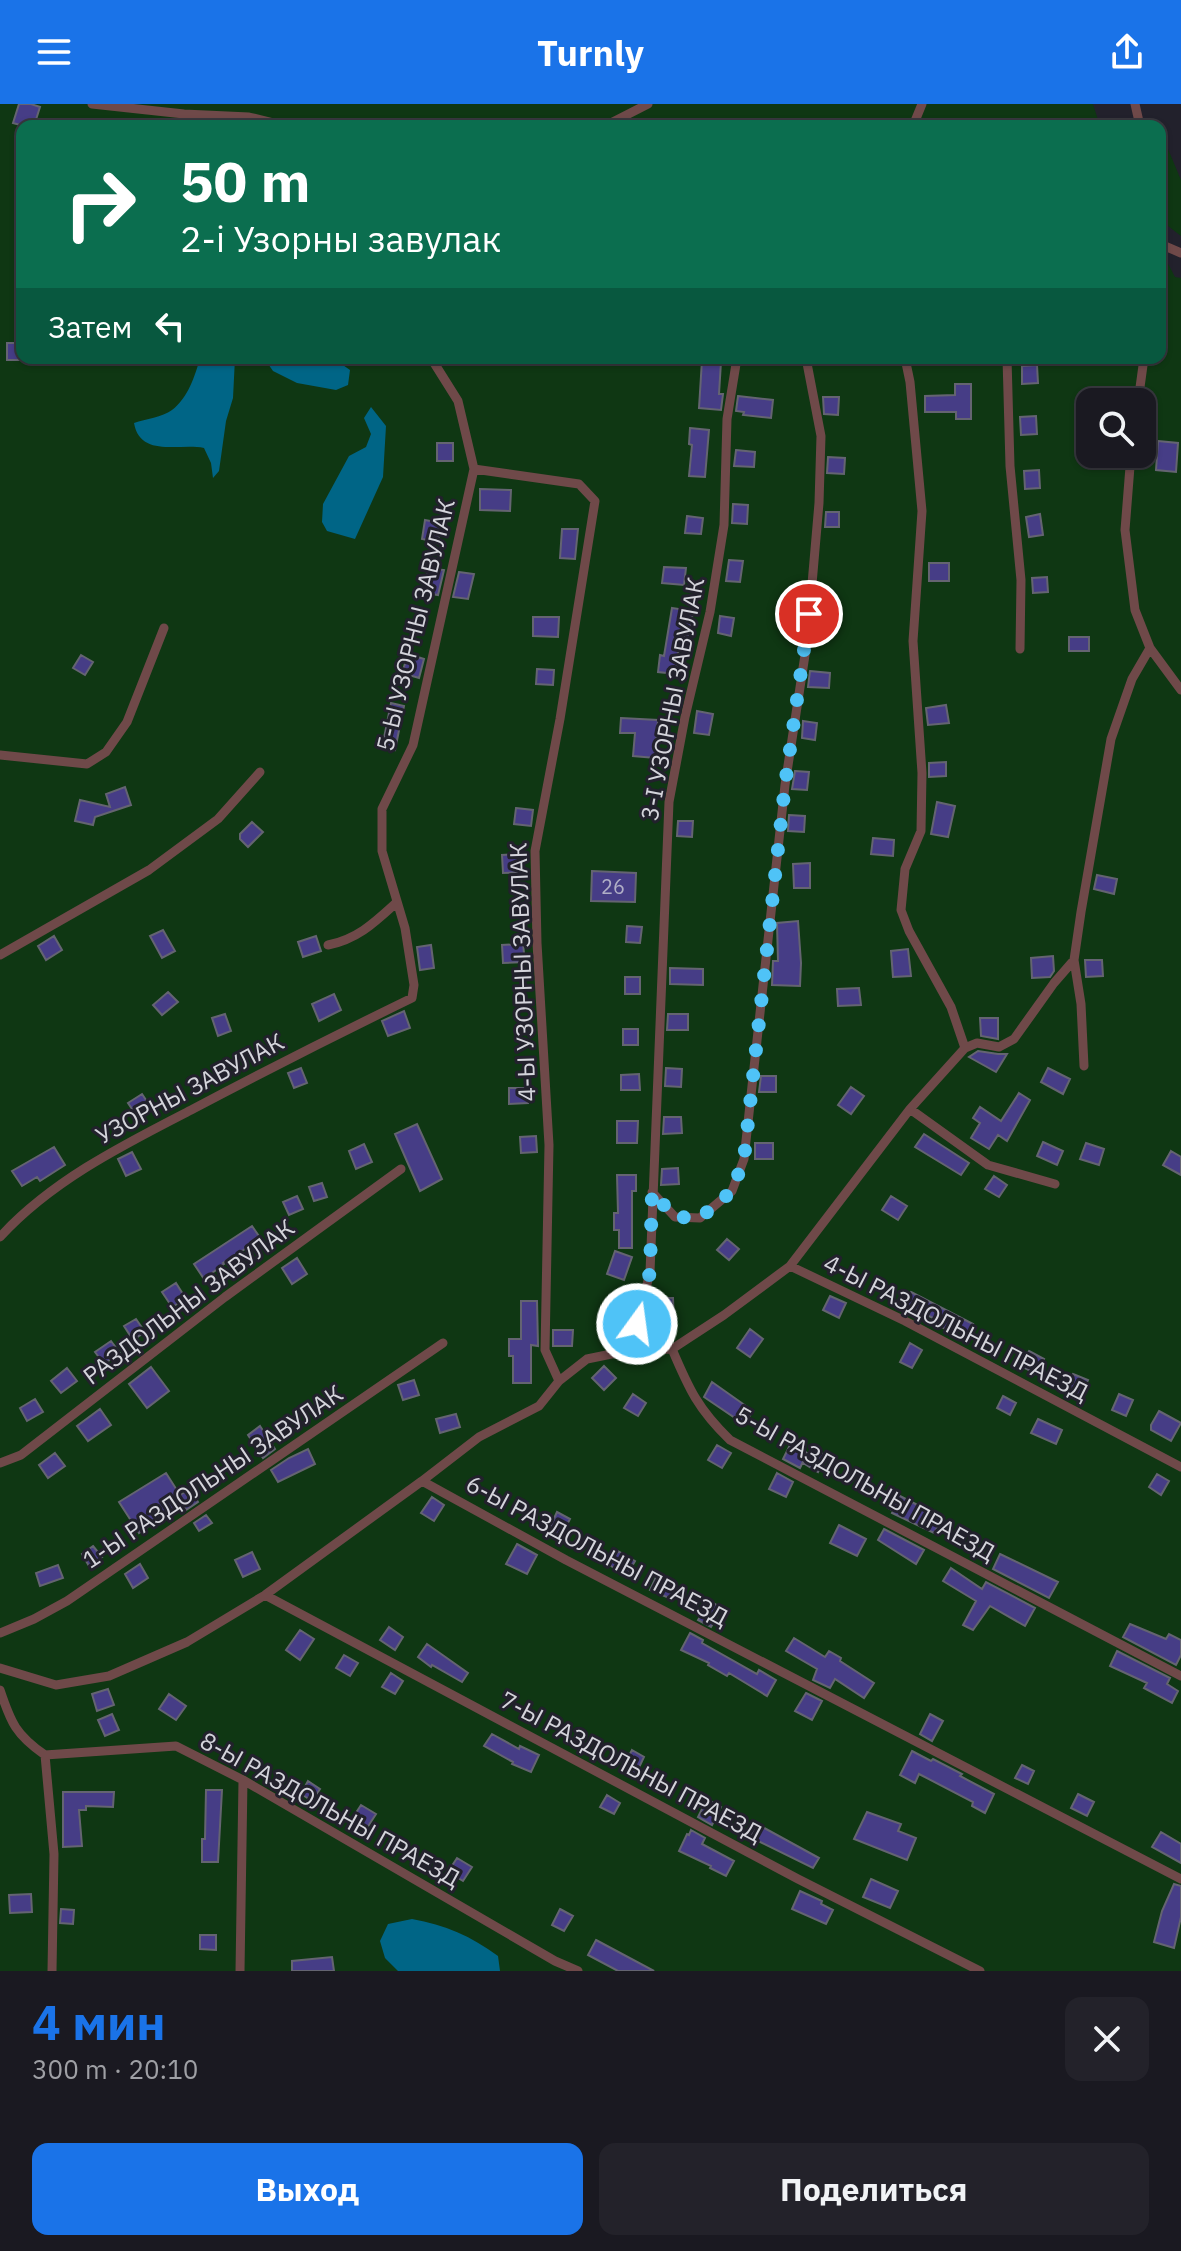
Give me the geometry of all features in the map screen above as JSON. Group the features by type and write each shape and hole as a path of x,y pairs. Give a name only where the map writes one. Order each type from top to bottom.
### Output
{"lane":[{"path":"92,104 261,120"},
{"path":"617,120 648,104"},
{"name":"5-Ы УЗОРНЫ ЗАВУЛАК","path":"412,998 414,985 405,928 382,851 382,809 413,745 474,469 458,401 435,364"},
{"name":"3-І УЗОРНЫ ЗАВУЛАК","path":"631,1350 650,1272 669,802 710,612 722,540 727,419 736,364"},
{"path":"652,1192 675,1217 700,1218 732,1191 744,1159 785,785 807,642 819,503 821,436 807,364"},
{"path":"906,364 922,511 913,641 922,773 921,831 905,869 901,910 909,931 951,1007 965,1048 977,1043 999,1047 1014,1039 1074,960"},
{"path":"1007,364 1010,466 1021,580 1020,649"},
{"path":"1140,388 1143,364"},
{"path":"1130,468 1125,530 1135,610 1150,648 1181,690"},
{"name":"4-Ы УЗОРНЫ ЗАВУЛАК","path":"474,469 579,484 595,501 535,851 549,1145 545,1350 559,1381"},
{"path":"0,755 87,764 106,752 127,722 164,628"},
{"path":"1084,1066 1081,1004 1074,960 1111,739 1132,679 1150,648"},
{"path":"0,955 149,870 218,819 260,772"},
{"path":"328,945 352,938 372,926 397,902"},
{"name":"УЗОРНЫ ЗАВУЛАК","path":"0,1237 20,1215 108,1153 412,998"},
{"name":"4-Ы РАЗДОЛЬНЫ ПРАЕЗД","path":"965,1048 910,1109 790,1266 905,1321 1181,1467"},
{"path":"910,1109 988,1165 1055,1184"},
{"name":"РАЗДОЛЬНЫ ЗАВУЛАК","path":"0,1463 21,1455 225,1297 401,1169"},
{"path":"0,1668 56,1685 109,1676 187,1642 265,1595 479,1437 539,1406 559,1381 587,1359 631,1350 672,1349 790,1266"},
{"name":"1-Ы РАЗДОЛЬНЫ ЗАВУЛАК","path":"0,1633 67,1601 443,1343"},
{"name":"5-Ы РАЗДОЛЬНЫ ПРАЕЗД","path":"672,1349 690,1390 709,1419 730,1440 1181,1676"},
{"name":"6-Ы РАЗДОЛЬНЫ ПРАЕЗД","path":"422,1481 566,1560 1181,1879"},
{"name":"7-Ы РАЗДОЛЬНЫ ПРАЕЗД","path":"265,1595 798,1879 980,1971"},
{"path":"0,1690 10,1719 24,1740 45,1755 54,1854 52,1971"},
{"name":"8-Ы РАЗДОЛЬНЫ ПРАЕЗД","path":"45,1755 176,1746 243,1780 556,1966 578,1971"},
{"path":"240,1971 243,1780"}],"green space":[{"path":"0,104 1093,104 1098,120 16,120 16,364 1166,364 1166,260 1175,277 1181,278 1181,1971 0,1971"},
{"path":"1166,132 1168,149 1181,180 1181,236 1168,226"}],"water":[{"path":"198,364 235,364 233,398 226,421 219,471 213,478 204,448 152,445 138,434 134,423 172,410 182,399"},
{"path":"268,364 342,364 350,370 348,385 336,390 297,383 273,371"},
{"path":"371,407 386,426 383,477 355,539 327,531 322,522 323,504 349,456 366,447 371,434 364,418"},
{"path":"412,1919 436,1924 468,1937 498,1956 500,1971 398,1971 385,1958 380,1941 388,1924"}],"building":[{"path":"19,104 40,107 36,120 16,120 16,124 13,123"},
{"path":"7,343 16,343 16,360 7,360"},
{"path":"702,364 721,364 721,410 699,408"},
{"path":"1037,365 1038,383 1022,384 1022,366"},
{"path":"955,384 971,384 971,419 956,419 956,412 925,412 925,396 955,395"},
{"path":"738,396 773,400 771,418 743,415 744,412 736,411"},
{"path":"823,397 839,397 838,415 824,414"},
{"path":"1036,416 1037,434 1021,435 1020,417"},
{"path":"690,428 709,430 705,477 689,476"},
{"path":"1158,441 1178,443 1176,472 1156,470"},
{"path":"437,443 453,443 453,461 437,461"},
{"path":"736,450 755,452 754,467 734,466"},
{"path":"828,457 845,458 844,474 827,473"},
{"path":"1039,470 1040,488 1025,489 1024,471"},
{"path":"480,489 511,490 510,511 480,510"},
{"path":"733,504 748,505 747,524 732,523"},
{"path":"826,512 839,512 839,527 825,527"},
{"path":"1040,514 1043,535 1029,537 1026,517"},
{"path":"687,516 703,518 701,534 685,533"},
{"path":"425,520 441,523 438,542 422,539"},
{"path":"562,529 578,529 575,559 560,558"},
{"path":"729,560 743,561 740,582 726,581"},
{"path":"929,563 949,563 949,581 929,581"},
{"path":"664,567 686,568 684,585 662,583"},
{"path":"428,568 444,570 438,595 425,593"},
{"path":"459,572 474,574 468,599 453,597"},
{"path":"1047,577 1048,592 1033,593 1032,578"},
{"path":"672,608 693,611 689,637 680,635 676,674 658,672 660,655 664,656"},
{"path":"720,616 734,618 731,636 718,633"},
{"path":"533,617 559,617 558,637 533,636"},
{"path":"817,618 827,619 826,634 815,634"},
{"path":"1069,637 1089,637 1089,651 1069,651"},
{"path":"408,654 424,659 419,678 402,673"},
{"path":"81,655 93,662 85,675 73,668"},
{"path":"537,669 554,670 553,685 536,684"},
{"path":"810,671 830,673 829,688 808,687"},
{"path":"391,703 404,706 395,750 382,748"},
{"path":"946,705 949,723 928,725 926,708"},
{"path":"697,711 713,714 709,735 694,733"},
{"path":"621,718 658,720 655,758 633,756 635,733 620,733"},
{"path":"803,721 817,723 815,740 802,738"},
{"path":"946,762 946,776 929,777 929,763"},
{"path":"795,771 809,772 807,790 792,789"},
{"path":"125,787 131,805 95,817 93,825 75,821 80,800 110,807 106,794"},
{"path":"937,802 955,806 948,837 931,834"},
{"path":"516,808 533,810 531,826 514,824"},
{"path":"789,815 805,816 804,832 788,831"},
{"path":"678,821 693,821 692,837 677,836"},
{"path":"252,822 263,832 248,847 240,839 240,834"},
{"path":"873,838 894,840 893,856 871,854"},
{"path":"523,854 524,872 503,873 502,855"},
{"path":"810,863 810,888 794,888 793,864"},
{"path":"592,871 636,873 635,902 591,901"},
{"path":"1097,875 1117,879 1114,894 1094,889"},
{"path":"798,921 800,986 772,985 773,961 778,961 777,923"},
{"path":"627,926 642,927 640,943 626,942"},
{"path":"163,930 175,951 162,958 150,936"},
{"path":"54,936 62,950 46,960 38,946"},
{"path":"316,936 321,951 303,957 298,942"},
{"path":"523,944 525,962 503,963 502,945"},
{"path":"431,945 434,968 420,970 417,947"},
{"path":"908,949 911,976 893,977 891,951"},
{"path":"1053,956 1054,971 1050,977 1032,978 1031,958"},
{"path":"1085,960 1102,960 1103,976 1086,977"},
{"path":"670,968 703,969 703,985 670,984"},
{"path":"625,977 640,977 640,994 625,994"},
{"path":"859,988 861,1005 838,1006 837,989"},
{"path":"168,992 178,1002 162,1015 153,1005"},
{"path":"334,994 341,1010 319,1021 312,1004"},
{"path":"404,1011 410,1028 388,1036 382,1021"},
{"path":"225,1014 231,1031 218,1036 212,1018"},
{"path":"668,1014 688,1014 688,1030 667,1030"},
{"path":"980,1018 998,1018 998,1039 981,1036"},
{"path":"623,1029 638,1029 638,1045 623,1045"},
{"path":"978,1051 1007,1054 996,1072 969,1057"},
{"path":"301,1068 307,1083 294,1088 288,1073"},
{"path":"666,1068 682,1069 681,1087 665,1086"},
{"path":"1048,1068 1070,1079 1063,1094 1041,1082"},
{"path":"639,1074 640,1090 621,1090 621,1075"},
{"path":"761,1076 776,1076 776,1092 759,1092"},
{"path":"851,1087 864,1096 851,1114 838,1105"},
{"path":"509,1088 527,1088 528,1103 509,1104"},
{"path":"1019,1093 1030,1100 1007,1141 998,1135 989,1149 971,1138 980,1123 973,1118 980,1107 1001,1121"},
{"path":"142,1094 152,1109 138,1118 128,1103"},
{"path":"664,1117 681,1117 682,1133 663,1134"},
{"path":"617,1121 638,1121 637,1143 617,1143"},
{"path":"417,1124 442,1179 420,1191 395,1134"},
{"path":"924,1134 969,1163 961,1175 915,1147"},
{"path":"536,1136 537,1152 521,1153 520,1137"},
{"path":"1043,1142 1063,1151 1057,1165 1037,1156"},
{"path":"755,1143 773,1143 773,1159 755,1159"},
{"path":"1086,1143 1104,1149 1099,1165 1080,1159"},
{"path":"364,1144 372,1162 356,1169 349,1151"},
{"path":"54,1147 65,1165 40,1181 37,1177 22,1186 12,1171"},
{"path":"1171,1151 1181,1157 1181,1175 1163,1165"},
{"path":"132,1152 141,1169 126,1176 118,1159"},
{"path":"678,1168 679,1184 661,1185 662,1169"},
{"path":"617,1175 636,1175 636,1191 632,1191 632,1248 619,1248 619,1230 614,1230 614,1213 618,1213"},
{"path":"994,1176 1007,1185 999,1197 985,1189"},
{"path":"322,1183 327,1197 314,1201 309,1187"},
{"path":"297,1196 303,1209 289,1215 283,1202"},
{"path":"891,1196 907,1206 898,1220 882,1210"},
{"path":"252,1226 261,1239 204,1279 194,1264"},
{"path":"727,1239 739,1249 729,1260 717,1250"},
{"path":"615,1251 632,1257 624,1280 607,1274"},
{"path":"297,1258 307,1274 292,1284 282,1268"},
{"path":"176,1283 186,1299 172,1307 162,1292"},
{"path":"911,1292 973,1324 967,1335 958,1330 956,1334 937,1325 939,1321 905,1304"},
{"path":"830,1296 846,1303 839,1318 823,1310"},
{"path":"656,1298 673,1298 674,1323 657,1324"},
{"path":"521,1301 537,1301 538,1346 531,1345 531,1383 513,1383 513,1356 509,1356 509,1339 521,1339"},
{"path":"603,1313 619,1313 618,1335 602,1334"},
{"path":"136,1319 145,1332 133,1340 124,1326"},
{"path":"750,1329 763,1339 750,1357 737,1348"},
{"path":"553,1330 573,1330 572,1346 553,1346"},
{"path":"111,1341 120,1353 104,1364 95,1352"},
{"path":"910,1343 922,1350 912,1368 900,1362"},
{"path":"1029,1351 1044,1359 1036,1374 1021,1366"},
{"path":"604,1366 616,1378 604,1390 592,1378"},
{"path":"151,1367 169,1391 147,1408 129,1384"},
{"path":"67,1368 77,1381 61,1393 51,1381"},
{"path":"1073,1374 1088,1380 1081,1396 1067,1390"},
{"path":"414,1380 419,1395 403,1400 398,1385"},
{"path":"712,1382 753,1411 744,1424 704,1397"},
{"path":"633,1394 646,1403 638,1416 624,1408"},
{"path":"1119,1394 1133,1400 1126,1416 1112,1410"},
{"path":"1003,1396 1016,1403 1010,1415 997,1408"},
{"path":"35,1399 43,1412 27,1421 20,1408"},
{"path":"100,1409 111,1425 88,1441 77,1426"},
{"path":"1159,1411 1181,1423 1171,1441 1151,1430"},
{"path":"456,1414 460,1427 440,1433 436,1419"},
{"path":"1038,1419 1062,1430 1056,1444 1031,1433"},
{"path":"260,1426 275,1449 263,1458 248,1435"},
{"path":"791,1443 807,1453 800,1468 783,1459"},
{"path":"717,1445 731,1453 722,1468 708,1460"},
{"path":"812,1448 827,1456 818,1472 803,1463"},
{"path":"308,1449 315,1464 278,1482 271,1470"},
{"path":"55,1453 65,1466 48,1478 39,1465"},
{"path":"166,1473 180,1495 190,1489 198,1502 186,1510 182,1503 139,1533 119,1502"},
{"path":"777,1473 793,1482 786,1497 769,1489"},
{"path":"1157,1474 1169,1481 1161,1495 1149,1487"},
{"path":"896,1494 943,1518 934,1533 892,1513 888,1508"},
{"path":"432,1497 444,1505 434,1521 421,1513"},
{"path":"557,1512 570,1519 561,1536 549,1529"},
{"path":"206,1515 212,1523 199,1531 194,1523"},
{"path":"839,1525 866,1539 857,1556 830,1543"},
{"path":"884,1529 924,1550 916,1564 878,1540"},
{"path":"517,1544 537,1555 527,1574 506,1564"},
{"path":"93,1546 102,1557 89,1566 82,1554"},
{"path":"618,1551 635,1561 627,1575 609,1565"},
{"path":"252,1552 260,1569 243,1577 235,1560"},
{"path":"1000,1554 1058,1582 1049,1598 993,1569"},
{"path":"140,1564 148,1578 133,1588 125,1574"},
{"path":"58,1565 63,1578 40,1586 36,1573"},
{"path":"951,1568 982,1589 986,1582 1035,1608 1025,1626 990,1606 973,1630 963,1625 976,1601 943,1581"},
{"path":"656,1577 675,1586 669,1598 650,1590"},
{"path":"709,1601 722,1608 711,1627 698,1620"},
{"path":"1130,1624 1166,1639 1169,1634 1181,1640 1181,1655 1176,1665 1123,1637"},
{"path":"389,1627 403,1637 395,1650 380,1640"},
{"path":"300,1630 314,1639 300,1660 286,1650"},
{"path":"690,1633 757,1674 759,1670 776,1680 767,1696 681,1650"},
{"path":"794,1638 825,1657 829,1651 874,1683 864,1698 835,1679 830,1688 813,1680 817,1669 786,1651"},
{"path":"427,1644 468,1673 462,1682 418,1657"},
{"path":"1117,1651 1170,1678 1167,1684 1178,1691 1172,1703 1144,1688 1147,1683 1110,1666"},
{"path":"344,1655 358,1663 350,1676 336,1668"},
{"path":"391,1673 403,1681 395,1694 382,1687"},
{"path":"108,1689 114,1705 97,1711 92,1694"},
{"path":"806,1693 822,1701 812,1720 795,1711"},
{"path":"169,1694 186,1706 176,1720 159,1709"},
{"path":"112,1714 119,1730 105,1736 98,1720"},
{"path":"930,1714 943,1721 932,1741 920,1734"},
{"path":"492,1734 519,1749 520,1746 539,1755 531,1772 484,1746"},
{"path":"632,1750 644,1757 635,1776 622,1769"},
{"path":"912,1751 962,1774 960,1776 994,1794 985,1813 972,1806 973,1802 919,1774 915,1783 900,1775"},
{"path":"1022,1765 1034,1771 1028,1784 1015,1778"},
{"path":"308,1781 320,1789 312,1801 301,1794"},
{"path":"206,1790 222,1790 218,1862 202,1862"},
{"path":"63,1792 114,1792 113,1807 86,1806 86,1810 79,1810 82,1846 63,1847"},
{"path":"1078,1794 1094,1802 1087,1816 1071,1808"},
{"path":"607,1795 620,1803 614,1814 600,1807"},
{"path":"707,1799 721,1807 712,1825 698,1817"},
{"path":"361,1805 376,1814 367,1828 352,1819"},
{"path":"867,1812 901,1824 898,1831 916,1838 907,1860 854,1839"},
{"path":"757,1824 819,1858 813,1868 750,1837"},
{"path":"691,1830 705,1838 702,1844 734,1861 726,1876 679,1851"},
{"path":"1161,1832 1181,1844 1181,1863 1152,1847"},
{"path":"457,1858 472,1867 463,1881 448,1872"},
{"path":"871,1879 898,1891 890,1908 863,1897"},
{"path":"1174,1884 1181,1886 1181,1917 1174,1948 1154,1942 1162,1911"},
{"path":"800,1891 833,1910 826,1924 792,1909"},
{"path":"31,1894 32,1912 10,1913 9,1895"},
{"path":"61,1909 74,1910 73,1924 60,1923"},
{"path":"560,1909 573,1916 564,1931 552,1925"},
{"path":"200,1935 216,1935 216,1950 200,1949"},
{"path":"596,1940 654,1971 618,1971 588,1955"},
{"path":"332,1957 334,1971 292,1971 292,1961"}],"route":[{"path":"637,1324 650,1272 652,1192 675,1217 700,1218 732,1191 744,1159 785,785 809,614"}]}
